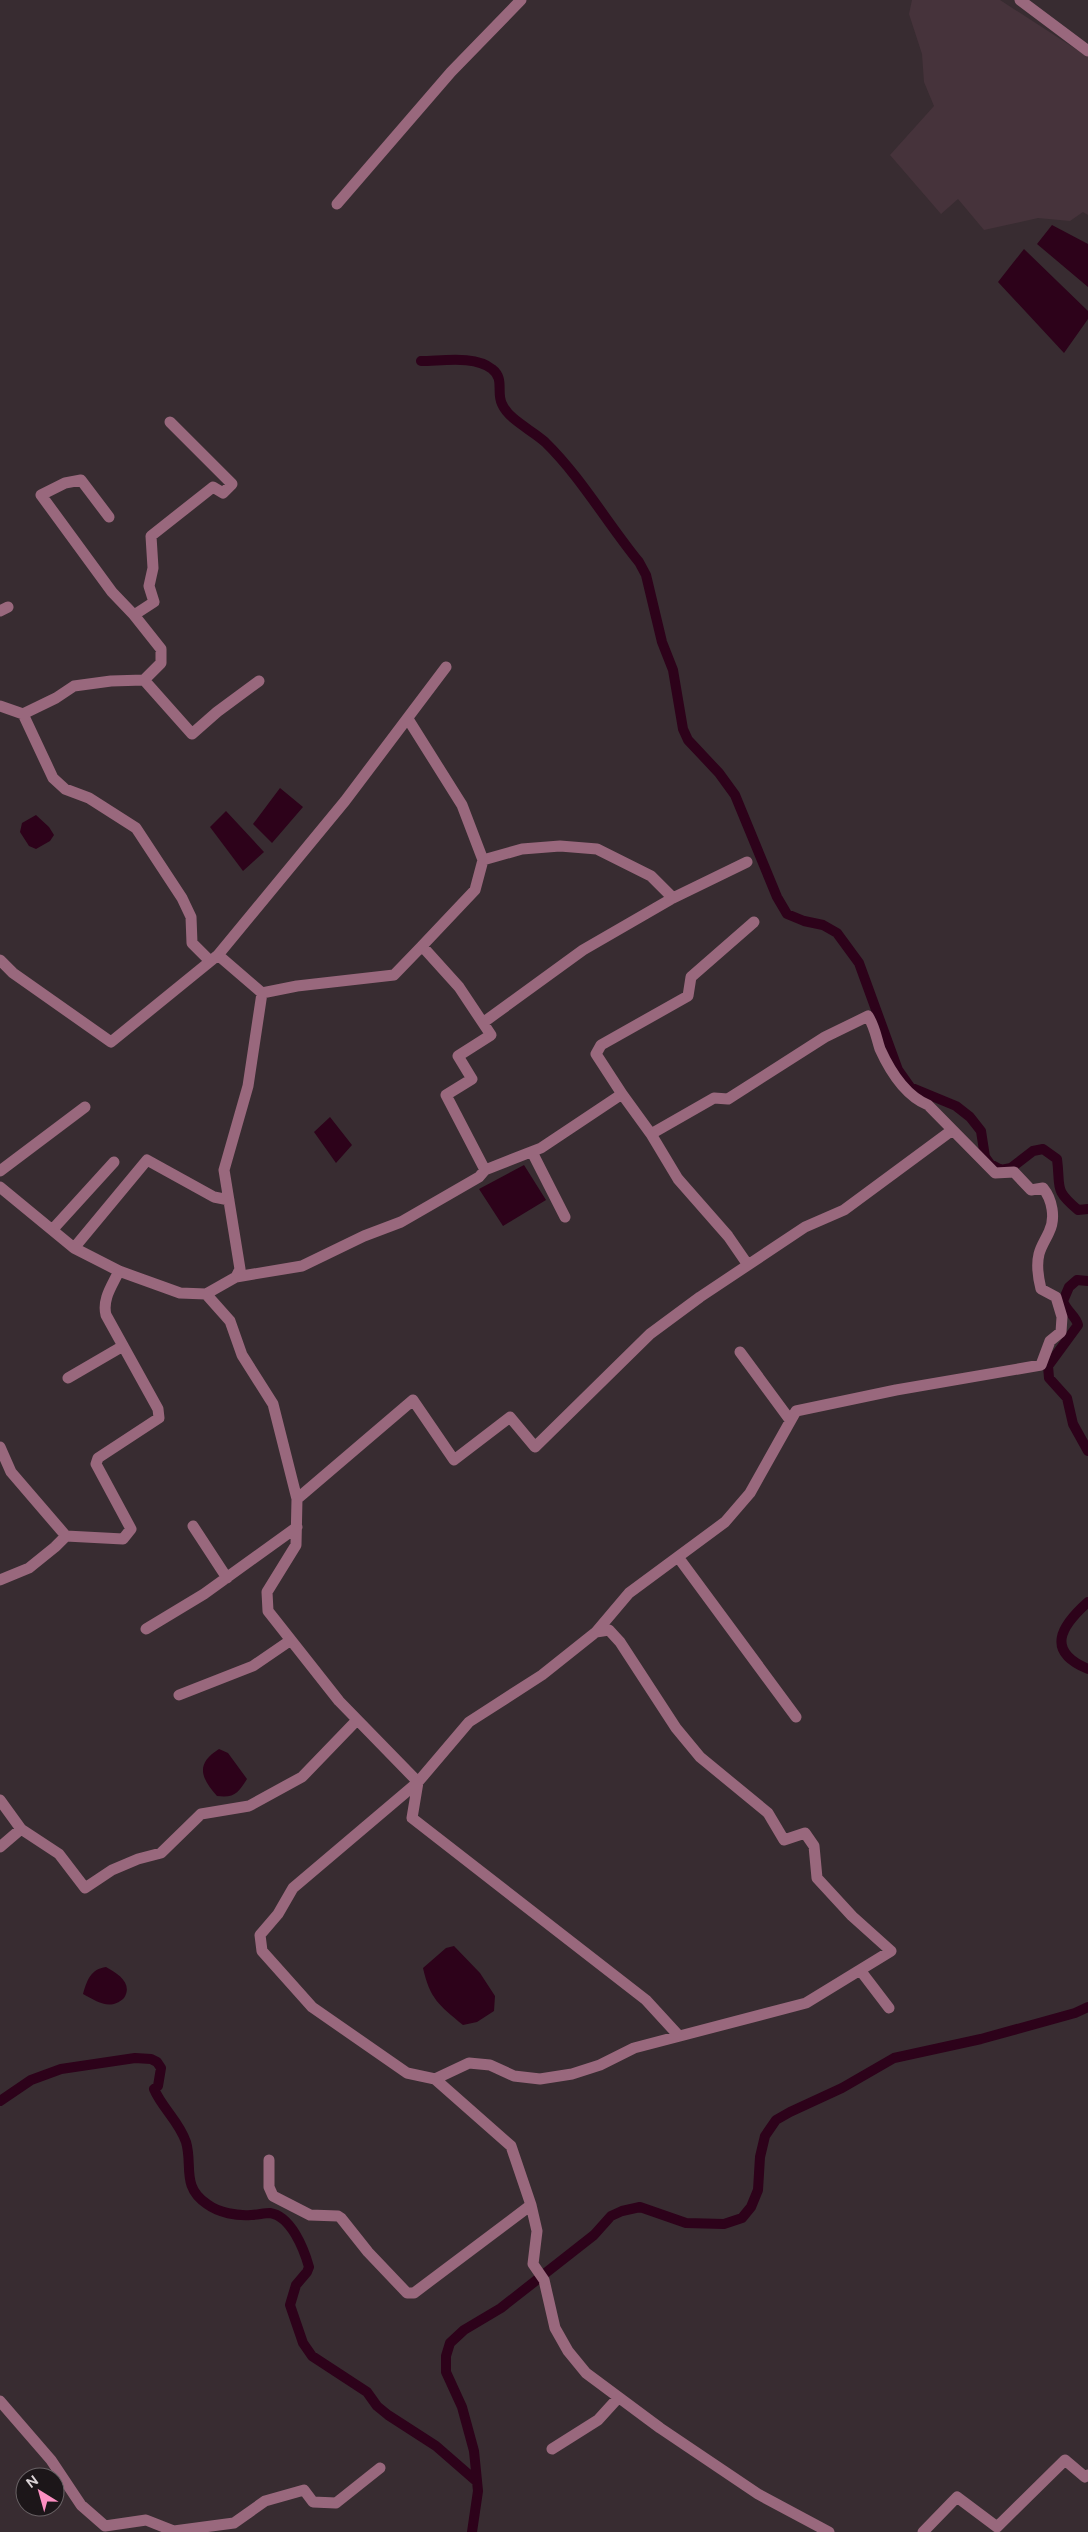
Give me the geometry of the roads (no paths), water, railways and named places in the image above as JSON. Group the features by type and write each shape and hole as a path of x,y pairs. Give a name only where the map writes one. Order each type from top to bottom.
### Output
{"street":[{"path":"337,204 451,72 521,0"},
{"path":"1020,0 1088,52"},
{"path":"134,615 154,602 149,586 154,568 151,536 212,487 223,493 232,484 170,422"},
{"path":"0,706 23,714 56,698 74,686 111,681 144,680 161,663 161,649 134,615 112,592 41,494 65,483 81,480 109,517"},
{"path":"0,960 13,973 111,1042 214,958 408,719 446,666"},
{"path":"144,680 192,734 217,712 259,681"},
{"path":"23,714 39,753 53,778 65,789 89,798 136,828 182,898 191,917 192,943 262,993 297,986 394,975 475,890 483,860 462,805 408,719"},
{"path":"483,860 522,850 560,846 597,849 651,876 673,898"},
{"path":"484,1022 583,950 673,898 748,862"},
{"path":"748,1265 728,1236 678,1179 652,1134 622,1094 596,1054 601,1045 688,996 691,977 754,922"},
{"path":"422,946 458,987 484,1022 491,1035 458,1056 472,1079 446,1095 485,1170"},
{"path":"236,1277 240,1270 240,1261 224,1170 248,1086 262,993"},
{"path":"652,1134 714,1098 728,1099 825,1037 868,1016 875,1027 880,1047 899,1080 918,1101 928,1105 951,1131 995,1173 1014,1172 1031,1190 1042,1188 1048,1194 1052,1210 1050,1230 1039,1252 1037,1275 1041,1289 1056,1297 1062,1318 1061,1332 1050,1341 1041,1365 896,1390 796,1411 750,1493 725,1522 629,1593 596,1632 542,1675 469,1722 418,1782 293,1888 278,1914 260,1935 262,1950 312,2007 407,2073 435,2079 511,2146 531,2206 537,2231 533,2264 544,2280 555,2328 568,2351 586,2373 618,2398 758,2494 829,2532"},
{"path":"0,1187 74,1248 119,1271 180,1293 206,1294 236,1277 302,1266 364,1236 400,1222 478,1177 485,1170 541,1148 622,1094"},
{"path":"0,1171 85,1107"},
{"path":"297,1499 414,1400 454,1460 510,1417 536,1447 650,1334 805,1227 844,1210 951,1131"},
{"path":"532,1152 565,1217"},
{"path":"74,1248 147,1160 214,1197 229,1200"},
{"path":"53,1229 114,1162"},
{"path":"0,1580 28,1568 66,1536 94,1535 123,1539 131,1529 96,1464 98,1458 160,1418 158,1409 106,1315 104,1306 119,1271"},
{"path":"206,1294 230,1321 242,1355 273,1404 297,1499 296,1545 267,1592 268,1611 339,1702 418,1782"},
{"path":"68,1378 123,1346"},
{"path":"740,1352 790,1420"},
{"path":"0,1446 11,1472 66,1536"},
{"path":"193,1526 227,1578"},
{"path":"146,1630 227,1578 296,1526"},
{"path":"678,1556 796,1718"},
{"path":"435,2079 469,2063 490,2065 514,2076 540,2080 572,2074 600,2065 634,2048 806,2003 891,1951 852,1916 817,1878 814,1846 805,1833 784,1840 768,1813 700,1757 676,1728 620,1642 609,1630 596,1632"},
{"path":"179,1695 253,1666 291,1640"},
{"path":"0,1800 21,1829 59,1854 85,1888 112,1870 138,1858 161,1853 201,1814 249,1806 302,1777 357,1720"},
{"path":"418,1782 412,1818 646,2000 679,2036"},
{"path":"0,1847 21,1829"},
{"path":"860,1970 889,2008"},
{"path":"269,2160 269,2187 273,2196 310,2216 338,2216 342,2218 373,2258 407,2293 414,2293 531,2206"},
{"path":"552,2449 598,2420 618,2398"},
{"path":"0,2401 52,2460 81,2505 105,2526 146,2520 174,2531 234,2523 265,2501 304,2490 313,2502 336,2503 380,2468"},
{"path":"923,2532 957,2497 997,2527 1065,2460 1085,2477 1088,2475"}],"waterway":[{"path":"421,361 468,360 492,369 498,377 500,399 505,410 515,420 545,442 558,456 639,562 646,575 662,642 673,670 683,729 688,740 719,773 735,795 777,897 787,914 804,921 823,925 837,933 859,963 898,1070 910,1087 956,1106 970,1117 981,1131 985,1157 990,1164 1001,1170 1011,1168 1033,1151 1043,1149 1057,1159 1061,1192 1078,1210 1088,1209"},
{"path":"1088,1281 1077,1280 1069,1287 1063,1301 1078,1325 1048,1366 1049,1378 1067,1398 1073,1424 1088,1451"},
{"path":"1088,1602 1071,1620 1062,1638 1062,1646 1066,1654 1075,1662 1088,1669"},
{"path":"472,2532 478,2491 474,2451 462,2407 446,2372 446,2356 450,2343 464,2330 501,2308 594,2235 611,2216 622,2211 640,2207 686,2223 724,2224 742,2218 751,2207 758,2190 760,2157 765,2136 776,2120 842,2088 894,2058 981,2039 1075,2013 1088,2007"},
{"path":"0,2101 31,2080 61,2069 135,2058 151,2059 157,2062 161,2068 158,2086 154,2089 183,2134 188,2151 191,2183 199,2197 217,2210 228,2213 246,2215 270,2213 278,2215 296,2234 309,2267 296,2285 290,2305 303,2343 312,2356 367,2392 377,2406 388,2415 436,2446 475,2480"}]}
